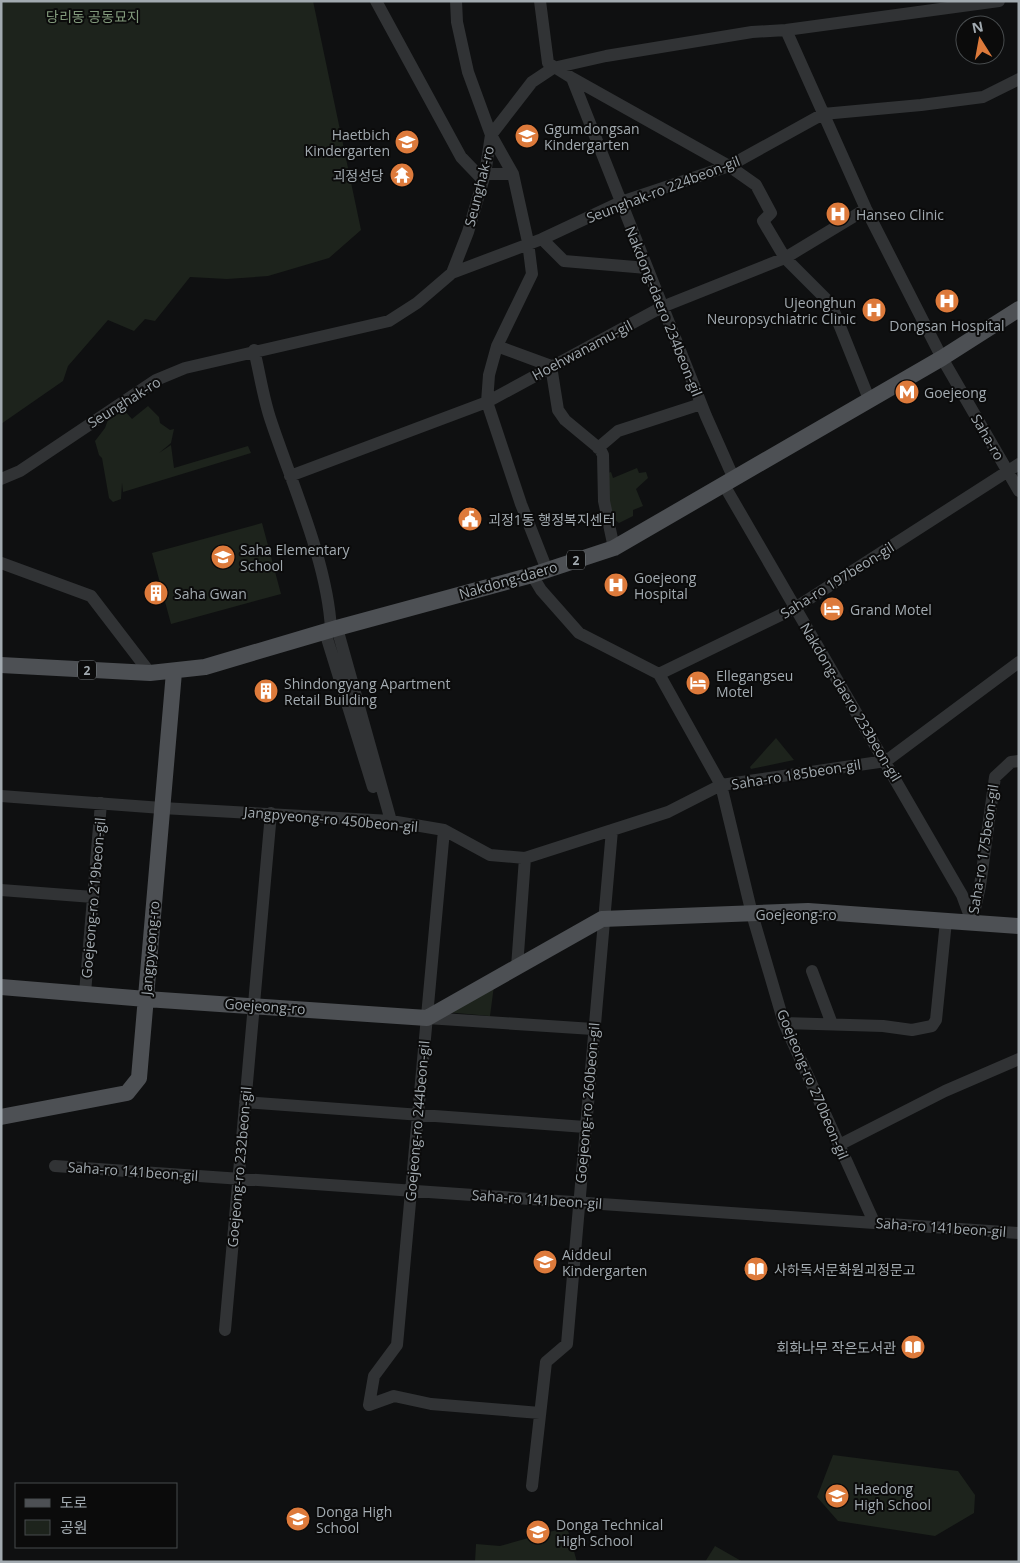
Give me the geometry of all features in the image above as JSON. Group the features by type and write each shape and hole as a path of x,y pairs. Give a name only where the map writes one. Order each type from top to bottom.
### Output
{"main road":[{"name":"Nakdong-daero","path":"1,665 150,673 174,672 205,667 539,572 614,548 942,358 1019,309"},
{"name":"Jangpyeong-ro","path":"1,1117 127,1093 139,1078 174,672"},
{"name":"Goejeong-ro","path":"1,987 427,1018 602,919 808,911 1019,926"}],"street":[{"path":"376,1 460,158 484,177 513,174"},
{"path":"456,1 457,22 468,72 491,135 513,174 528,242 532,274 497,346 489,375 487,402 521,504 539,572 541,590 579,633 659,674"},
{"path":"540,1 548,63 553,68 729,166 756,185 771,213 763,220 785,258 831,304 869,399"},
{"name":"Seunghak-ro","path":"1,479 20,471 156,380 185,368 254,350 389,320 417,303 452,273 468,232 484,177 491,135 532,82 553,68 606,56 718,38 999,1"},
{"name":"Saha-ro","path":"786,30 866,209 942,358 1019,490"},
{"name":"Nakdong-daero 234beon-gil","path":"572,78 701,404 729,482"},
{"name":"Seunghak-ro 224beon-gil","path":"452,273 528,242 542,239 621,202 729,166 823,114 921,105 983,96 1019,79"},
{"name":"Hoehwanamu-gil","path":"290,476 487,402 662,307 785,258 866,209"},
{"path":"542,239 564,261 647,268"},
{"path":"497,346 551,366 558,410 565,420 604,455 604,501 614,548"},
{"path":"254,350 270,418 330,603 331,630 387,821"},
{"path":"598,448 618,430 701,404"},
{"name":"Saha-ro 197beon-gil","path":"659,674 795,608 1019,464"},
{"name":"Nakdong-daero 233beon-gil","path":"729,482 795,608 886,760 962,894 972,922"},
{"path":"1,562 91,596 150,673"},
{"name":"Saha-ro 185beon-gil","path":"721,785 886,760 1019,662"},
{"name":"Goejeong-ro 270beon-gil","path":"659,674 721,785 752,914 784,1023 874,1222"},
{"name":"Saha-ro 175beon-gil","path":"972,922 982,876 994,777 1012,762 1019,761"},
{"name":"Jangpyeong-ro 450beon-gil","path":"1,796 162,808 387,821 444,830 490,855 525,858 668,812 721,785"},
{"name":"Goejeong-ro 219beon-gil","path":"85,993 101,803"},
{"name":"Goejeong-ro 232beon-gil","path":"225,1330 271,814"},
{"name":"Goejeong-ro 244beon-gil","path":"444,830 397,1346 374,1376 369,1405 394,1396 431,1404 540,1413"},
{"path":"602,919 612,830"},
{"path":"517,967 525,858"},
{"path":"1,890 93,897"},
{"name":"Goejeong-ro 260beon-gil","path":"532,1486 546,1362 567,1344 602,919"},
{"path":"784,1023 832,1024 912,1030 932,1026 936,1020 946,921"},
{"path":"812,971 832,1024"},
{"path":"427,1018 593,1029"},
{"path":"839,1145 945,1091 1019,1059"},
{"path":"245,1102 585,1127"},
{"name":"Saha-ro 141beon-gil","path":"55,1166 1019,1233"}],"green space":[{"name":"당리동 공동묘지","path":"1,1 313,1 361,230 329,258 268,276 227,279 190,277 155,321 145,319 134,331 108,320 68,366 63,381 1,424"},
{"path":"148,406 159,417 160,423 170,430 174,429 171,443 159,453 171,445 174,468 248,446 251,453 123,492 122,483 121,499 113,502 109,498 102,458 99,455 95,441 105,428 108,420 124,410 132,419"},
{"path":"637,468 639,473 646,472 648,478 636,489 643,506 633,510 633,516 619,523 614,519 609,507 608,473 611,472 613,478"},
{"path":"262,523 281,594 171,624 152,553"},
{"path":"776,738 794,760 751,769 750,767"},
{"path":"495,978 490,1016 434,1011"},
{"path":"833,1455 958,1471 975,1495 974,1513 935,1536 838,1521 817,1497"},
{"path":"567,1527 577,1562 475,1562 476,1544 500,1546"},
{"path":"715,1546 743,1562 705,1562"}],"place":[{"name":"Ggumdongsan Kindergarten","path":"527,136"},
{"name":"Haetbich Kindergarten","path":"407,142"},
{"name":"괴정성당","path":"402,175"},
{"name":"Hanseo Clinic","path":"838,214"},
{"name":"Dongsan Hospital","path":"947,301"},
{"name":"Ujeonghun Neuropsychiatric Clinic","path":"874,310"},
{"name":"Goejeong","path":"907,392"},
{"name":"괴정1동 행정복지센터","path":"470,519"},
{"name":"Saha Elementary School","path":"223,557"},
{"name":"Goejeong Hospital","path":"616,585"},
{"name":"Saha Gwan","path":"156,593"},
{"name":"Grand Motel","path":"832,609"},
{"name":"Ellegangseu Motel","path":"698,683"},
{"name":"Shindongyang Apartment Retail Building","path":"266,691"},
{"name":"Aiddeul Kindergarten","path":"545,1262"},
{"name":"사하독서문화원괴정문고","path":"756,1269"},
{"name":"회화나무 작은도서관","path":"913,1347"},
{"name":"Haedong High School","path":"837,1496"},
{"name":"Donga High School","path":"298,1519"},
{"name":"Donga Technical High School","path":"538,1532"}]}
